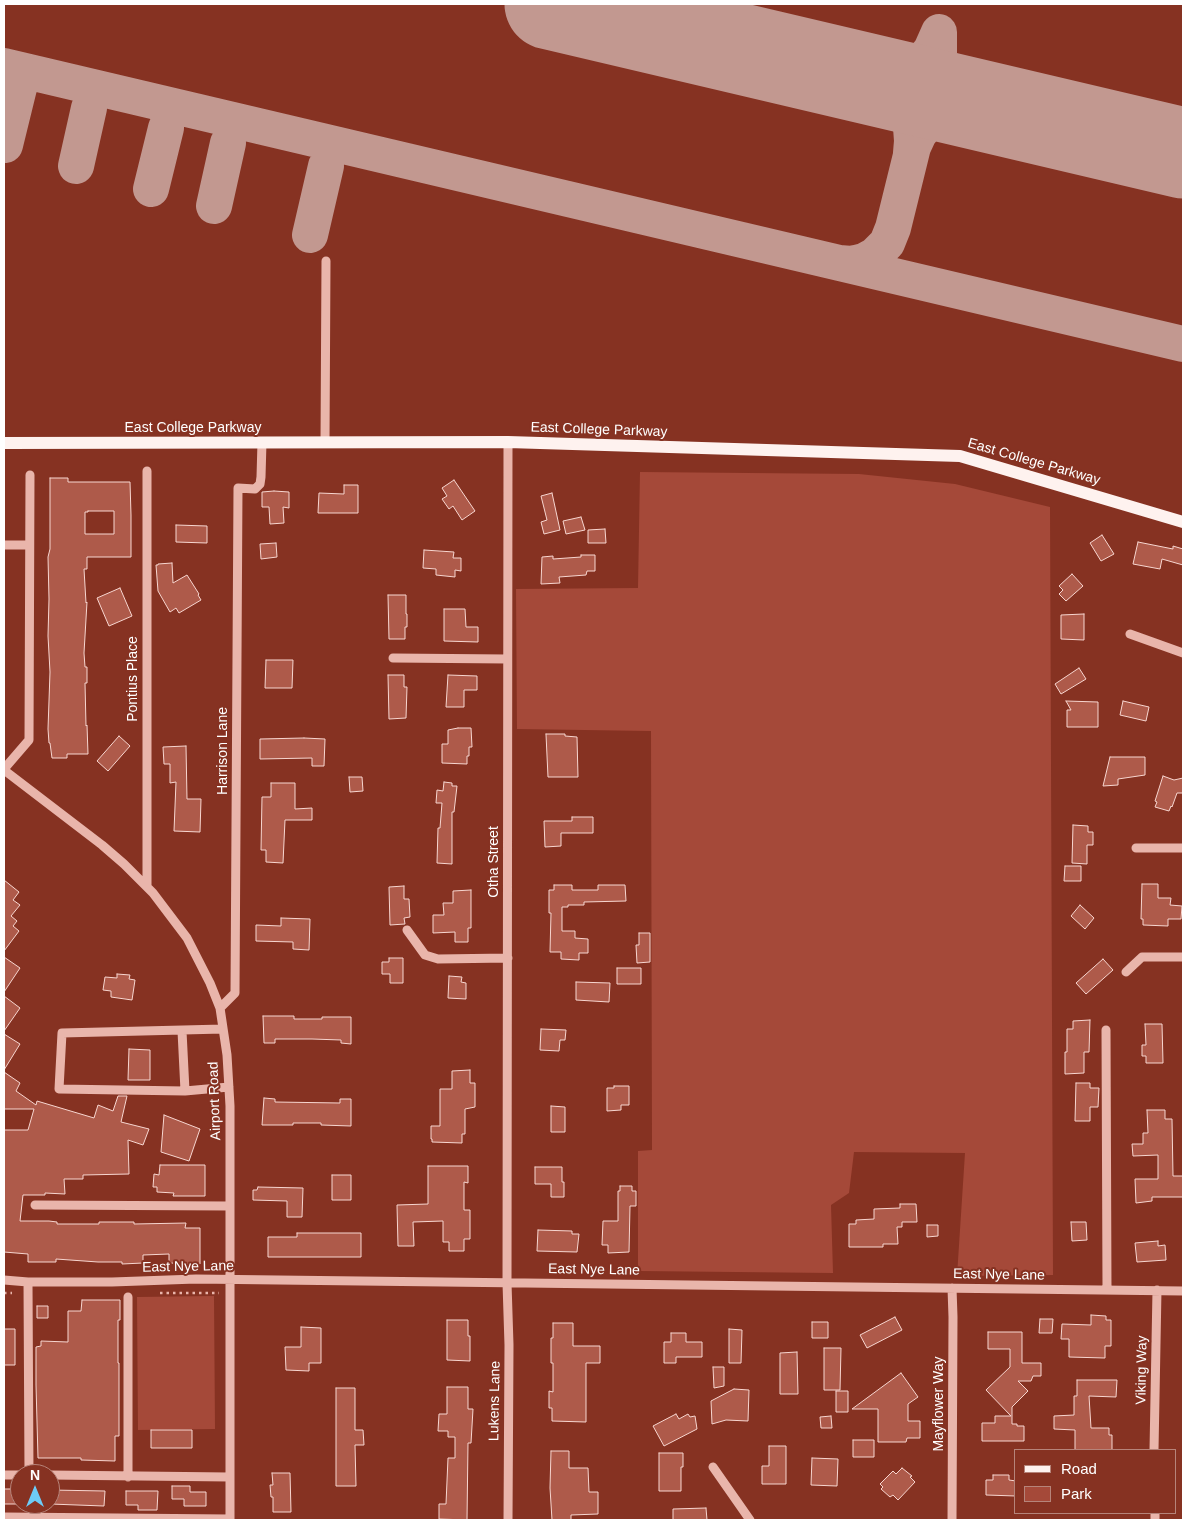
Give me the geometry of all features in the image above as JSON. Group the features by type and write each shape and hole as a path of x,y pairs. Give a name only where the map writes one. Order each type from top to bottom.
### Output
{"main road":[{"name":"East College Parkway","path":"4,443 508,442 960,456 1183,522"}],"street":[{"path":"325,442 326,261"},
{"name":"Harrison Lane","path":"220,1008 235,993 238,488 255,489 260,484 262,442"},
{"name":"Otha Street","path":"507,1283 508,442"},
{"name":"Pontius Place","path":"146,471 147,887"},
{"path":"4,770 29,740 30,474"},
{"path":"4,545 30,546"},
{"path":"1130,634 1183,653"},
{"path":"393,658 507,659"},
{"name":"Airport Road","path":"4,770 102,845 147,887 188,938 220,1008 230,1087 230,1520"},
{"path":"1136,848 1183,848"},
{"path":"407,930 425,955 438,959 508,958"},
{"path":"1126,972 1142,957 1183,957"},
{"path":"223,1029 62,1034 59,1089 185,1091 230,1087"},
{"path":"1106,1030 1107,1290"},
{"path":"182,1031 185,1091"},
{"path":"35,1205 229,1206"},
{"name":"East Nye Lane","path":"4,1280 28,1282 230,1280 1183,1291"},
{"path":"28,1282 30,1464"},
{"name":"Lukens Lane","path":"507,1283 509,1345 508,1520"},
{"name":"Mayflower Way","path":"952,1288 952,1520"},
{"name":"Viking Way","path":"1154,1449 1157,1290"},
{"path":"128,1298 128,1476"},
{"path":"713,1467 750,1520"},
{"path":"60,1475 229,1476"},
{"path":"4,1518 230,1520"}],"green space":[{"path":"640,472 859,474 955,484 1050,507 1053,1275 957,1276 965,1153 854,1152 849,1193 831,1205 833,1273 638,1271 638,1151 652,1150 651,731 517,729 516,589 638,588"},
{"path":"214,1296 215,1429 138,1430 137,1297"}],"building":[{"path":"50,478 68,478 68,482 130,482 131,557 87,557 87,569 84,569 87,602 84,653 85,667 87,667 87,683 85,683 88,754 67,754 67,758 52,758 49,743 48,557 50,549","holes":["114,511 114,534 85,534 85,512"]},
{"path":"454,480 475,511 462,520 453,506 449,509 442,499 447,496 442,488"},
{"path":"344,485 358,485 358,513 318,513 319,493 344,494"},
{"path":"262,492 289,492 289,508 283,507 284,523 270,524 269,507 262,507"},
{"path":"552,493 560,530 544,534 541,522 547,520 541,496"},
{"path":"581,517 585,530 566,534 563,521"},
{"path":"176,525 207,526 207,543 176,542"},
{"path":"605,529 606,543 588,543 588,530"},
{"path":"1102,535 1114,554 1101,561 1090,543"},
{"path":"1138,542 1173,549 1173,546 1183,549 1183,565 1162,559 1160,569 1133,564"},
{"path":"276,543 277,557 261,559 260,544"},
{"path":"424,550 454,552 453,558 461,558 461,571 455,570 455,577 436,575 436,569 423,568"},
{"path":"581,555 595,555 595,571 587,571 586,575 559,577 560,583 541,584 542,557 553,556 553,559 581,557"},
{"path":"172,563 173,583 187,575 201,600 179,613 176,608 170,612 158,591 156,565"},
{"path":"1072,574 1083,586 1066,601 1059,594 1063,590 1059,586"},
{"path":"120,588 132,616 109,626 97,598"},
{"path":"388,595 406,595 407,627 405,627 405,639 389,639"},
{"path":"444,609 465,609 466,627 478,627 478,642 444,641"},
{"path":"1084,614 1084,640 1061,639 1061,615"},
{"path":"266,660 293,660 292,688 265,688"},
{"path":"1079,668 1086,679 1061,694 1055,684"},
{"path":"388,675 404,675 404,687 407,687 406,718 389,719"},
{"path":"448,675 477,676 477,690 464,690 464,707 446,707"},
{"path":"1066,701 1098,702 1098,727 1067,727 1067,710 1071,710"},
{"path":"1123,701 1149,707 1146,721 1120,715"},
{"path":"471,728 472,747 469,747 467,764 442,763 442,744 448,744 448,730"},
{"path":"546,734 565,734 565,736 577,737 578,777 548,777"},
{"path":"119,736 130,746 108,771 97,761"},
{"path":"260,739 325,739 324,766 312,766 312,758 260,759"},
{"path":"186,746 187,799 201,799 200,832 174,831 176,782 170,783 170,764 164,764 163,747"},
{"path":"1110,757 1145,757 1145,775 1118,779 1118,785 1103,786"},
{"path":"1163,776 1174,780 1183,778 1183,793 1177,793 1169,811 1155,807"},
{"path":"349,777 362,777 363,791 350,792"},
{"path":"444,782 457,786 454,812 452,812 452,864 437,863 438,828 440,828 442,803 436,803 437,790 443,791"},
{"path":"271,783 295,783 295,809 312,808 312,820 285,820 283,863 266,862 266,850 261,850 262,797 271,797"},
{"path":"572,817 593,817 593,833 561,833 561,846 545,847 544,821 572,821"},
{"path":"1073,825 1088,826 1088,832 1093,832 1093,845 1087,845 1087,864 1072,863"},
{"path":"1065,866 1081,866 1081,881 1064,881"},
{"path":"4,880 19,892 13,900 20,905 11,916 17,921 13,926 19,931 4,951"},
{"path":"1142,884 1158,884 1158,898 1171,898 1170,905 1182,906 1181,919 1168,919 1168,926 1143,925 1143,919 1141,919"},
{"path":"554,885 572,885 572,890 598,890 598,885 625,885 626,901 584,902 584,905 562,907 562,931 575,931 575,938 588,939 588,953 579,953 579,960 561,959 561,952 550,952 551,913 549,913 549,890 554,890"},
{"path":"404,886 404,899 409,899 410,917 404,918 405,924 390,925 389,887"},
{"path":"471,890 471,928 468,928 468,942 455,942 455,932 433,933 433,915 444,915 443,903 453,903 453,891"},
{"path":"1080,905 1094,918 1085,929 1071,916"},
{"path":"281,918 310,919 309,950 293,949 293,942 256,941 256,925 281,926"},
{"path":"639,933 650,933 650,962 637,963 636,945 639,945"},
{"path":"4,957 20,968 4,992"},
{"path":"389,958 403,958 403,983 390,983 390,974 382,974 382,962 389,962"},
{"path":"1103,959 1113,970 1086,994 1076,983"},
{"path":"617,968 641,968 641,984 617,984"},
{"path":"117,974 130,975 129,979 135,980 132,1000 111,997 111,991 103,990 105,977 117,978"},
{"path":"449,976 462,977 461,982 466,983 466,999 448,998"},
{"path":"576,982 610,983 609,1002 576,1000"},
{"path":"4,996 20,1008 4,1031"},
{"path":"263,1016 294,1016 294,1019 351,1017 351,1044 341,1043 341,1040 312,1039 275,1039 275,1043 264,1043"},
{"path":"1090,1020 1089,1052 1084,1052 1084,1073 1065,1074 1067,1029 1073,1029 1073,1021"},
{"path":"1145,1024 1162,1024 1163,1063 1146,1063 1146,1056 1142,1056 1142,1045 1146,1045"},
{"path":"541,1029 566,1030 565,1040 560,1040 559,1051 540,1050"},
{"path":"4,1034 20,1044 4,1070"},
{"path":"129,1049 150,1050 150,1080 128,1080"},
{"path":"470,1070 470,1083 475,1083 475,1107 465,1109 465,1134 462,1134 462,1143 432,1142 431,1126 440,1126 440,1089 452,1089 452,1071"},
{"path":"4,1072 20,1083 16,1091 36,1105 37,1101 94,1118 98,1105 113,1111 118,1096 127,1096 121,1122 149,1129 143,1145 128,1140 129,1174 83,1175 83,1179 64,1179 65,1194 23,1195 20,1221 49,1221 57,1222 57,1224 99,1224 99,1222 134,1222 134,1224 186,1223 185,1228 200,1228 200,1264 169,1263 169,1254 143,1255 143,1263 122,1264 122,1262 56,1259 56,1262 28,1262 28,1254 4,1252 4,1130 28,1130 34,1109 4,1109"},
{"path":"1076,1083 1090,1083 1090,1088 1099,1088 1098,1107 1090,1107 1090,1121 1075,1121"},
{"path":"614,1086 629,1086 629,1105 621,1105 621,1110 607,1111 607,1088 614,1088"},
{"path":"264,1098 275,1099 275,1102 340,1103 340,1099 351,1099 351,1126 321,1125 321,1123 262,1125"},
{"path":"551,1106 565,1107 565,1132 551,1132"},
{"path":"1147,1110 1165,1110 1165,1119 1172,1119 1173,1176 1183,1176 1183,1197 1152,1197 1152,1201 1136,1203 1135,1179 1158,1179 1158,1155 1133,1156 1132,1144 1143,1144 1143,1133 1148,1133"},
{"path":"164,1115 200,1129 189,1161 161,1152"},
{"path":"160,1165 205,1165 205,1196 173,1196 174,1193 157,1192 157,1187 153,1187 154,1174 159,1175"},
{"path":"428,1166 468,1166 468,1183 464,1182 464,1210 470,1210 470,1239 464,1239 464,1251 449,1251 449,1242 443,1242 443,1221 413,1222 414,1246 398,1246 397,1205 428,1204"},
{"path":"535,1167 562,1167 564,1197 551,1197 551,1184 535,1184"},
{"path":"332,1175 351,1175 351,1200 332,1200"},
{"path":"620,1186 632,1186 632,1191 636,1191 636,1206 630,1206 629,1252 608,1253 608,1245 602,1245 603,1221 618,1221 618,1191 620,1191"},
{"path":"258,1187 303,1188 302,1217 287,1217 287,1201 253,1200 253,1190 257,1190"},
{"path":"900,1204 916,1204 917,1222 902,1222 902,1227 897,1227 898,1244 883,1244 883,1247 849,1247 849,1224 856,1224 856,1220 874,1219 874,1209 900,1208"},
{"path":"1071,1222 1086,1222 1087,1240 1072,1241"},
{"path":"927,1225 938,1225 938,1236 927,1237"},
{"path":"538,1230 572,1231 572,1234 579,1234 577,1252 537,1251"},
{"path":"297,1233 361,1233 361,1257 268,1257 268,1237 297,1237"},
{"path":"1158,1241 1158,1246 1165,1245 1166,1260 1137,1262 1135,1243"},
{"path":"82,1300 120,1300 120,1320 118,1320 119,1436 115,1436 115,1461 81,1460 81,1458 38,1458 36,1347 41,1346 41,1341 68,1342 68,1311 81,1311"},
{"path":"37,1306 48,1306 48,1318 37,1318"},
{"path":"1091,1315 1106,1316 1106,1320 1111,1320 1111,1346 1105,1346 1105,1358 1069,1357 1069,1339 1061,1339 1062,1324 1091,1325"},
{"path":"895,1317 902,1330 867,1348 860,1335"},
{"path":"1040,1319 1053,1319 1052,1333 1039,1333"},
{"path":"447,1320 468,1320 470,1361 447,1360"},
{"path":"812,1322 828,1322 828,1338 812,1338"},
{"path":"553,1323 573,1323 573,1346 600,1346 600,1363 586,1363 586,1422 552,1421 552,1408 549,1408 549,1391 553,1392 551,1338 553,1338"},
{"path":"301,1327 321,1328 321,1363 309,1363 309,1371 286,1370 285,1347 301,1347"},
{"path":"4,1329 15,1329 15,1365 4,1365"},
{"path":"729,1329 742,1330 741,1363 729,1363"},
{"path":"988,1332 1022,1332 1022,1363 1041,1363 1041,1376 1033,1376 1031,1381 1018,1381 1028,1391 1012,1407 1012,1424 1024,1426 1024,1441 982,1441 982,1423 995,1423 995,1416 1011,1416 986,1390 1010,1367 1010,1349 988,1349"},
{"path":"671,1333 686,1333 686,1342 702,1342 702,1357 676,1357 676,1363 664,1363 664,1342 671,1342"},
{"path":"824,1348 841,1348 840,1390 824,1390"},
{"path":"797,1352 798,1394 780,1394 780,1353"},
{"path":"713,1367 724,1367 724,1386 714,1388"},
{"path":"901,1373 918,1397 908,1404 908,1421 920,1421 920,1438 907,1438 906,1442 878,1442 878,1409 852,1409"},
{"path":"1077,1380 1117,1380 1116,1397 1089,1396 1091,1428 1109,1428 1109,1435 1112,1435 1112,1449 1075,1449 1075,1430 1054,1429 1054,1416 1074,1415 1074,1396 1077,1396"},
{"path":"447,1387 468,1387 468,1409 473,1409 471,1443 468,1443 467,1520 439,1519 439,1504 446,1504 448,1458 455,1458 455,1437 448,1437 448,1431 438,1431 439,1414 447,1414"},
{"path":"336,1388 355,1388 355,1430 363,1430 364,1445 355,1445 356,1486 336,1486"},
{"path":"734,1389 749,1390 748,1421 726,1420 712,1424 711,1401"},
{"path":"836,1391 848,1391 848,1412 836,1412"},
{"path":"676,1414 679,1419 688,1414 690,1417 695,1416 697,1429 664,1446 653,1426"},
{"path":"831,1416 832,1428 821,1428 820,1417"},
{"path":"151,1430 192,1430 192,1448 151,1448"},
{"path":"853,1440 874,1440 874,1457 853,1457"},
{"path":"769,1446 786,1446 786,1484 762,1484 762,1466 769,1466"},
{"path":"551,1451 569,1451 569,1468 588,1468 589,1492 598,1492 598,1514 571,1515 571,1520 552,1520 550,1488"},
{"path":"659,1453 683,1453 681,1491 659,1491"},
{"path":"812,1458 838,1459 837,1486 811,1485"},
{"path":"902,1468 912,1476 910,1477 915,1482 898,1500 893,1495 890,1497 881,1489 883,1487 880,1484 893,1471 896,1474"},
{"path":"272,1473 290,1473 291,1512 273,1512 273,1497 271,1497 270,1485 273,1485"},
{"path":"993,1475 1009,1475 1009,1480 1014,1481 1014,1496 986,1495 986,1480 993,1480"},
{"path":"172,1486 190,1486 190,1492 206,1492 206,1506 184,1506 184,1499 172,1499"},
{"path":"4,1489 10,1489 10,1504 4,1504"},
{"path":"60,1490 105,1491 104,1506 60,1504"},
{"path":"126,1491 158,1491 157,1510 138,1510 138,1505 126,1505"},
{"path":"706,1508 707,1520 673,1520 673,1509"}],"taxiway":[{"path":"743,48 866,76 886,78 907,71 923,60 931,50 939,32 939,56 945,72 954,85 969,98 988,105 1107,133"},
{"path":"4,66 1183,344"},
{"path":"4,66 16,76 19,88 5,145"},
{"path":"857,78 883,87 899,102 911,127 911,153"},
{"path":"839,263 852,264 864,261 875,255 887,243 893,228 913,147 919,134 927,124 942,113 954,109 973,107 992,110"},
{"path":"76,166 89,108"},
{"path":"151,189 166,128"},
{"path":"214,206 228,143"},
{"path":"310,235 326,166"}],"runway":[{"path":"550,4 1183,153"}]}
